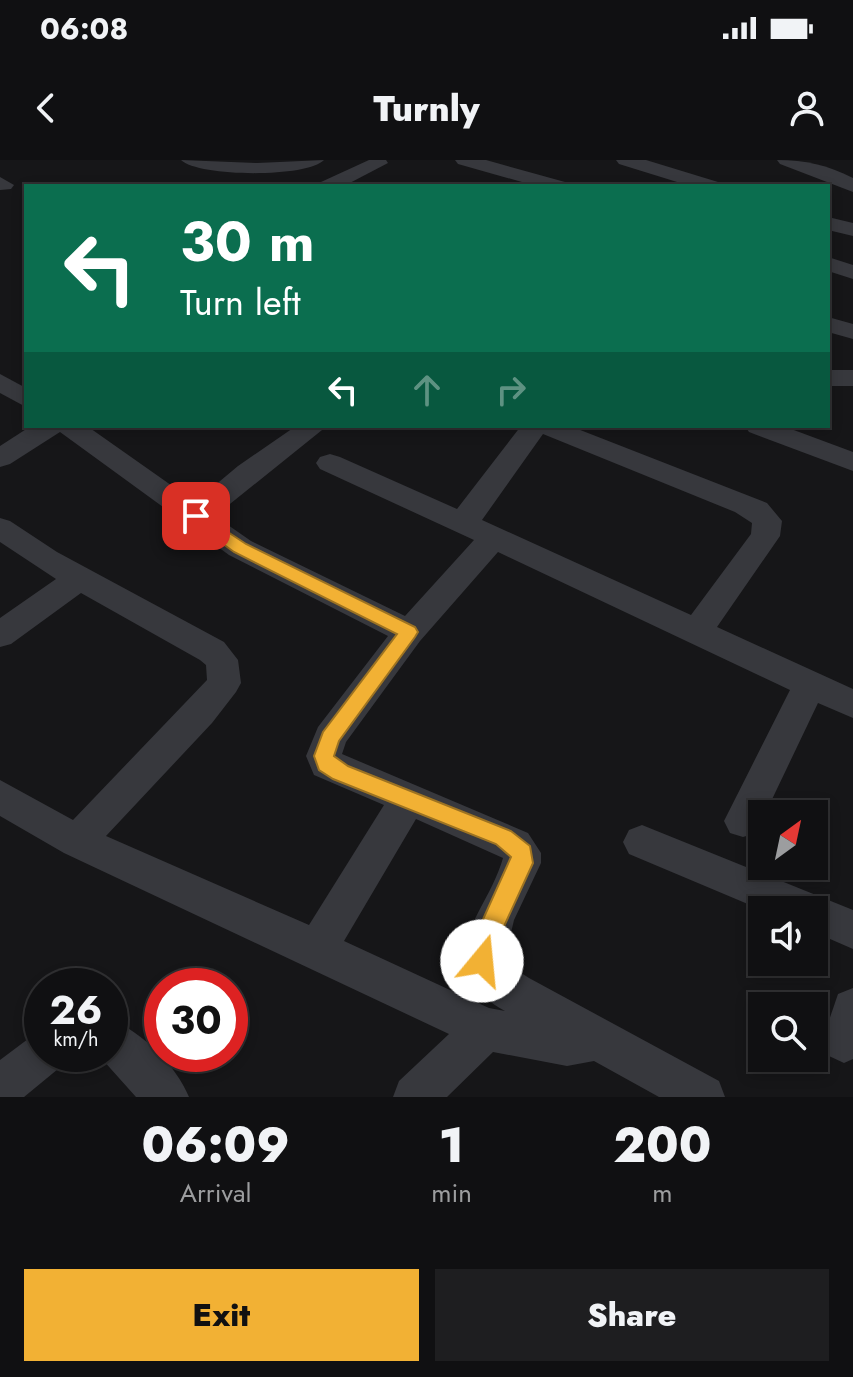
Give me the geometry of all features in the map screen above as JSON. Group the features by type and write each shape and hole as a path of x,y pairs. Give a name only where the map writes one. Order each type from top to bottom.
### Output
{"street":[{"path":"191,160 257,169 314,160"},
{"path":"465,160 550,184"},
{"path":"626,160 704,184"},
{"path":"787,160 825,172 853,186"},
{"path":"332,184 378,163"},
{"path":"474,181 495,170"},
{"path":"830,224 853,230"},
{"path":"830,265 853,272"},
{"path":"830,325 853,332"},
{"path":"830,378 853,378"},
{"path":"0,458 67,428"},
{"path":"70,428 240,548 409,632"},
{"path":"196,516 248,472 311,428"},
{"path":"480,532 467,516 533,428"},
{"path":"551,428 757,510 767,521 765,536 697,631"},
{"path":"763,428 853,462"},
{"path":"330,463 853,704"},
{"path":"0,528 34,553 212,651 222,660 226,672 224,683 200,713 77,841"},
{"path":"480,532 330,737 324,756 327,764 503,838 522,853 522,863 483,946 482,961 488,974 514,993 703,1097"},
{"path":"0,635 79,579"},
{"path":"743,821 810,684"},
{"path":"0,796 29,816 77,841 486,1029 567,1044 596,1039"},
{"path":"317,949 408,799"},
{"path":"642,842 772,896"},
{"path":"828,919 853,930"},
{"path":"415,1097 486,1029"},
{"path":"128,1056 167,1097"},
{"path":"0,1088 24,1069"}],"route":[{"path":"196,516 240,548 409,632 330,737 324,756 327,764 341,772 503,838 522,853 522,863 483,946 482,961"}]}
